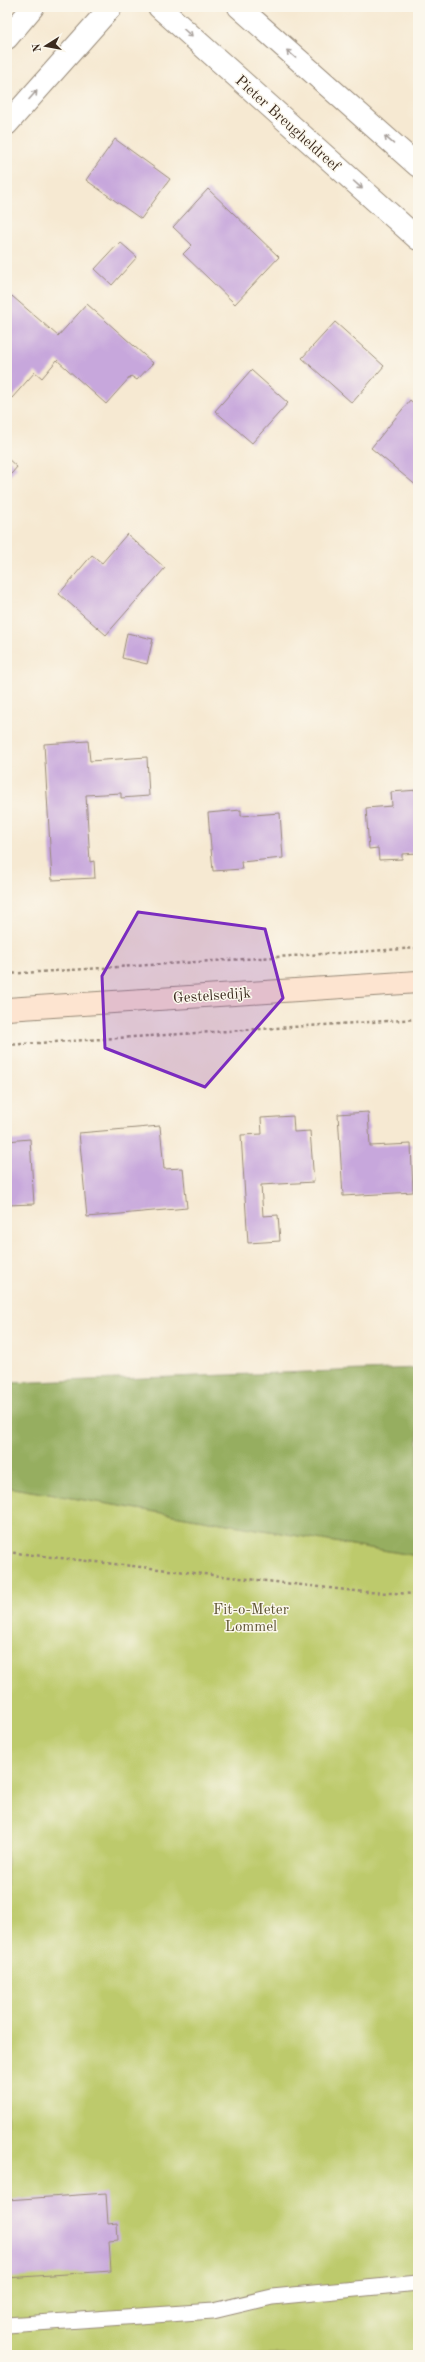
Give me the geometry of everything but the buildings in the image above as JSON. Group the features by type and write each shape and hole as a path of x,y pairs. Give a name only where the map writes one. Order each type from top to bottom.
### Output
{"main road":[{"name":"Gestelsedijk","path":"7,1009 418,982"}],"street":[{"path":"7,38 34,7"},
{"path":"7,124 111,7"},
{"name":"Pieter Breugheldreef","path":"159,7 418,240"},
{"path":"239,7 418,166"}],"lane":[{"path":"7,2325 213,2311 272,2297 418,2283"}],"path":[{"path":"7,974 418,948"},
{"path":"7,1045 418,1019"},
{"path":"7,1552 365,1592 418,1594"}],"highlighted area":[{"path":"138,912 265,929 283,998 205,1087 105,1048 102,976"}],"green space":[{"path":"418,1368 418,1556 7,1487 7,1383"},
{"name":"Fit-o-Meter Lommel","path":"7,1487 418,1556 418,2355 7,2355"}]}
